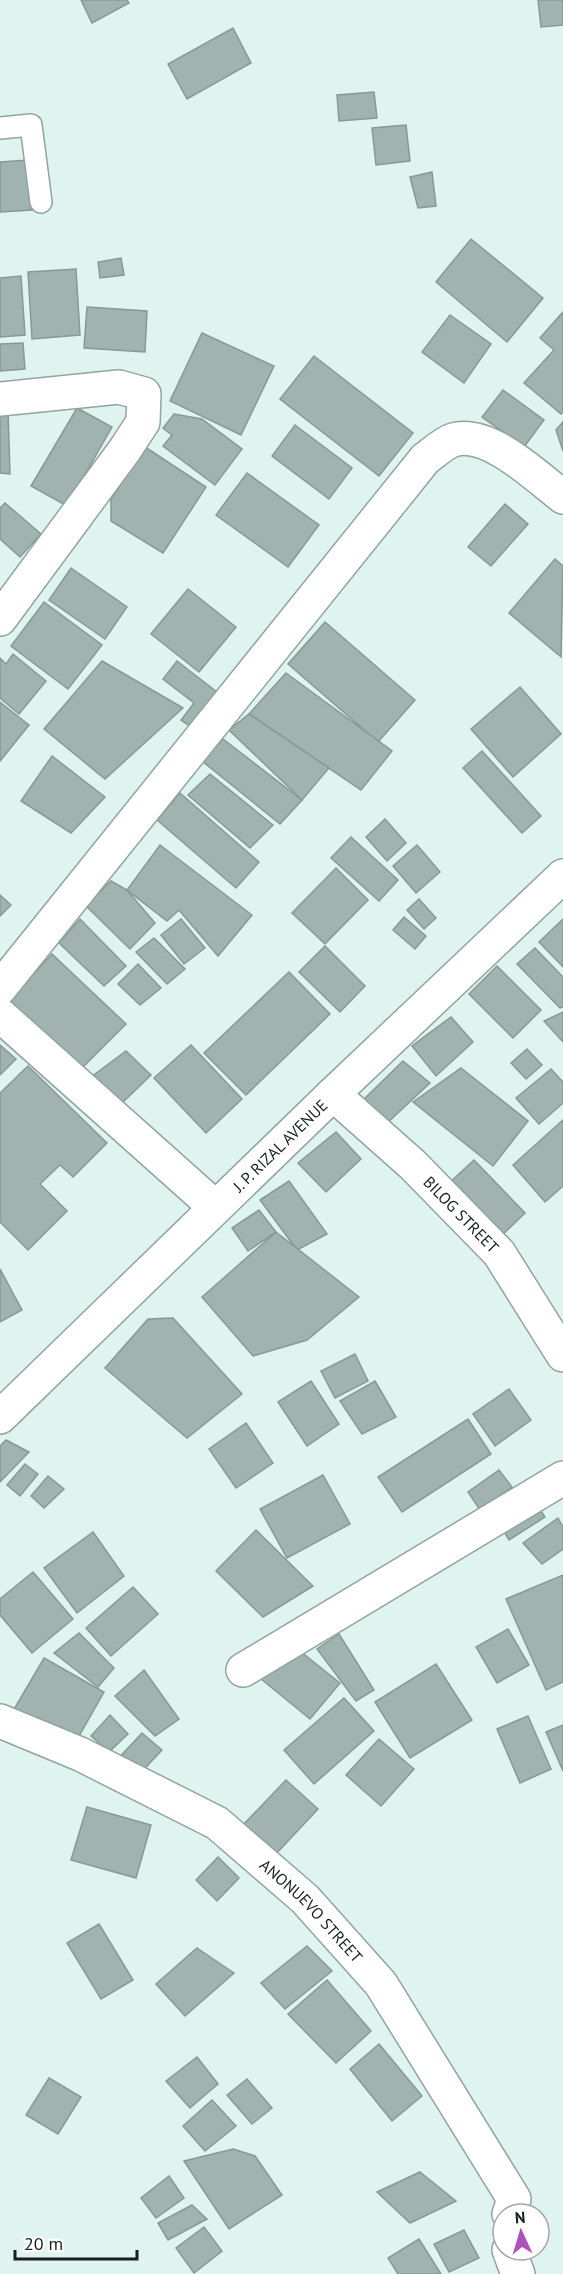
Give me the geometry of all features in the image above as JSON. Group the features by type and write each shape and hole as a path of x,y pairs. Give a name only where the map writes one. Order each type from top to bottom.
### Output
{"street":[{"path":"0,399 119,387 144,394 142,422 124,452 0,619"},
{"path":"0,988 425,459 453,440 486,442 517,461 563,497"},
{"name":"J. P. RIZAL AVENUE","path":"0,1417 215,1207 563,876"},
{"path":"0,1015 215,1207"},
{"name":"BILOG STREET","path":"333,1094 413,1165 499,1253 563,1355"},
{"path":"243,1670 563,1478"},
{"name":"ANONUEVO STREET","path":"0,1721 80,1754 217,1823 305,1899 381,1984 514,2199 513,2202"}],"lane":[{"path":"0,128 31,125 41,202"}],"building":[{"path":"81,0 127,0 129,3 92,23"},
{"path":"538,0 563,0 563,25 541,27"},
{"path":"233,28 251,63 187,99 168,64"},
{"path":"374,92 377,118 339,121 337,95"},
{"path":"406,125 410,161 376,165 372,128"},
{"path":"28,160 32,210 0,212 0,162"},
{"path":"432,172 436,206 418,208 410,177"},
{"path":"471,239 543,298 507,342 436,282"},
{"path":"121,258 124,275 100,278 98,262"},
{"path":"76,269 80,335 32,339 28,272"},
{"path":"21,276 25,335 0,337 0,278"},
{"path":"87,307 147,311 145,352 84,348"},
{"path":"563,312 563,412 561,414 524,383 554,350 540,338"},
{"path":"450,315 491,344 464,383 422,352"},
{"path":"202,333 274,366 241,435 170,401"},
{"path":"23,343 25,369 0,371 0,344"},
{"path":"314,356 413,433 379,476 280,399"},
{"path":"503,390 544,420 524,447 482,417"},
{"path":"77,408 112,427 67,506 31,486"},
{"path":"0,410 8,410 10,474 0,473"},
{"path":"174,414 202,419 242,449 215,485 163,446 172,435 163,428"},
{"path":"563,422 563,451 556,430"},
{"path":"295,425 352,468 329,499 272,456"},
{"path":"145,447 206,487 163,553 111,521 111,499"},
{"path":"247,473 319,525 288,567 216,515"},
{"path":"5,503 41,534 20,557 0,539 0,508"},
{"path":"505,504 528,524 491,566 468,547"},
{"path":"555,559 563,566 561,657 509,613"},
{"path":"71,568 127,607 105,639 49,600"},
{"path":"188,589 236,627 199,672 151,634"},
{"path":"44,602 102,645 68,689 11,646"},
{"path":"325,622 415,700 378,742 288,664"},
{"path":"13,654 46,681 19,714 0,698 0,658 6,664"},
{"path":"102,661 183,708 105,779 44,729"},
{"path":"177,661 218,693 191,727 181,720 194,703 163,679"},
{"path":"286,673 392,751 361,790 249,714"},
{"path":"520,687 561,734 513,777 471,729"},
{"path":"0,702 29,725 0,761"},
{"path":"249,714 329,768 302,800 229,730"},
{"path":"223,739 302,800 280,824 202,761"},
{"path":"482,751 541,816 522,833 463,768"},
{"path":"52,756 105,797 71,833 21,801"},
{"path":"210,774 273,825 250,848 188,795"},
{"path":"180,793 259,862 236,888 157,820"},
{"path":"385,819 406,843 387,861 366,837"},
{"path":"351,837 398,880 379,901 331,858"},
{"path":"160,845 252,915 218,956 179,910 167,921 127,890"},
{"path":"417,845 440,872 416,893 393,866"},
{"path":"336,868 368,900 325,944 292,913"},
{"path":"111,881 127,890 155,923 130,949 86,906"},
{"path":"0,895 11,905 0,916"},
{"path":"419,899 436,918 424,929 407,910"},
{"path":"404,917 426,936 415,949 393,930"},
{"path":"80,919 126,966 104,986 59,943"},
{"path":"181,919 205,948 184,964 161,935"},
{"path":"563,919 563,967 539,942"},
{"path":"154,938 185,969 167,984 136,952"},
{"path":"325,946 365,986 340,1012 299,972"},
{"path":"535,948 563,977 563,1007 560,1008 517,964"},
{"path":"52,954 126,1024 81,1069 9,1000"},
{"path":"138,964 161,988 140,1005 118,984"},
{"path":"497,966 541,1010 513,1038 469,994"},
{"path":"289,972 330,1014 246,1095 204,1053"},
{"path":"563,1012 563,1042 544,1021"},
{"path":"451,1017 473,1042 436,1076 412,1046"},
{"path":"0,1045 16,1059 0,1075"},
{"path":"191,1045 242,1099 206,1133 154,1078"},
{"path":"527,1049 542,1065 526,1079 511,1063"},
{"path":"126,1051 151,1075 120,1105 91,1077"},
{"path":"403,1061 430,1083 384,1126 362,1101"},
{"path":"28,1066 107,1143 73,1177 60,1165 40,1184 67,1211 28,1250 0,1222 0,1093"},
{"path":"461,1068 528,1121 493,1166 413,1102"},
{"path":"551,1069 563,1082 563,1103 539,1124 516,1098"},
{"path":"563,1120 563,1186 545,1202 513,1165"},
{"path":"336,1132 361,1159 326,1192 298,1163"},
{"path":"474,1160 525,1213 499,1238 448,1184"},
{"path":"289,1181 327,1234 297,1250 260,1200"},
{"path":"259,1210 276,1232 248,1251 232,1228"},
{"path":"276,1232 359,1297 307,1340 253,1356 202,1297"},
{"path":"0,1269 22,1310 0,1322"},
{"path":"173,1318 242,1394 187,1438 105,1368 148,1319"},
{"path":"355,1354 368,1381 335,1398 321,1371"},
{"path":"311,1381 339,1424 307,1446 278,1402"},
{"path":"375,1381 396,1417 362,1434 340,1401"},
{"path":"509,1389 531,1420 495,1446 473,1414"},
{"path":"468,1419 491,1454 402,1512 378,1477"},
{"path":"246,1423 273,1463 236,1488 209,1449"},
{"path":"6,1440 29,1452 0,1482 0,1446"},
{"path":"25,1464 38,1474 20,1496 7,1485"},
{"path":"499,1470 512,1487 480,1510 468,1492"},
{"path":"323,1475 350,1524 287,1558 260,1509"},
{"path":"48,1476 64,1489 44,1508 31,1496"},
{"path":"535,1502 545,1517 509,1540 500,1525"},
{"path":"558,1518 563,1527 563,1549 542,1564 523,1543"},
{"path":"256,1530 313,1586 263,1617 216,1571"},
{"path":"93,1532 124,1576 77,1613 44,1568"},
{"path":"33,1572 73,1619 32,1653 0,1615 0,1599"},
{"path":"563,1575 563,1682 546,1690 506,1599"},
{"path":"133,1587 158,1614 111,1656 86,1628"},
{"path":"508,1629 529,1665 497,1683 476,1647"},
{"path":"79,1633 114,1668 98,1687 54,1653"},
{"path":"339,1634 374,1690 356,1701 317,1649"},
{"path":"290,1643 340,1683 310,1719 261,1679"},
{"path":"44,1658 104,1692 74,1745 13,1711"},
{"path":"436,1664 472,1720 410,1758 375,1702"},
{"path":"144,1670 179,1719 155,1736 115,1696"},
{"path":"344,1698 374,1731 314,1784 284,1750"},
{"path":"110,1715 128,1734 109,1752 91,1736"},
{"path":"528,1716 551,1769 520,1783 497,1729"},
{"path":"563,1725 563,1771 546,1732"},
{"path":"142,1733 162,1750 134,1780 115,1762"},
{"path":"379,1739 414,1769 381,1806 346,1775"},
{"path":"286,1780 318,1809 275,1855 243,1825"},
{"path":"87,1807 151,1825 136,1878 71,1860"},
{"path":"218,1857 239,1878 217,1901 196,1880"},
{"path":"99,1924 133,1980 101,1999 67,1943"},
{"path":"307,1946 332,1971 285,2009 261,1983"},
{"path":"197,1948 234,1973 185,2016 156,1984"},
{"path":"327,1980 371,2031 336,2063 288,2014"},
{"path":"379,2044 422,2096 392,2121 350,2069"},
{"path":"197,2057 218,2084 190,2108 166,2081"},
{"path":"49,2078 81,2097 58,2134 26,2115"},
{"path":"247,2079 272,2108 252,2124 227,2095"},
{"path":"212,2100 236,2126 205,2151 183,2126"},
{"path":"233,2149 255,2156 282,2195 229,2229 184,2161"},
{"path":"420,2172 456,2201 410,2223 377,2192"},
{"path":"169,2176 184,2198 156,2218 141,2198"},
{"path":"192,2205 207,2219 168,2240 158,2223"},
{"path":"204,2227 222,2251 194,2273 176,2248"},
{"path":"464,2230 479,2258 449,2272 434,2244"},
{"path":"419,2239 441,2274 398,2274 388,2258"}]}
